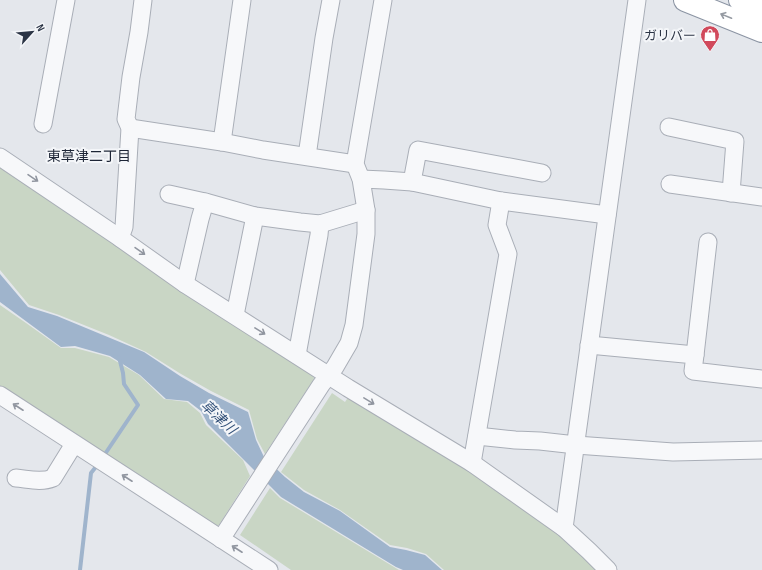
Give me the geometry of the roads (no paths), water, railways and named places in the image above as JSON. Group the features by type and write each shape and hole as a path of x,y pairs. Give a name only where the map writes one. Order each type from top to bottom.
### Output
{"highway":[{"path":"685,0 762,31"},
{"path":"740,0 762,9"}],"street":[{"path":"43,124 66,0"},
{"path":"120,238 124,227 130,128 126,118 131,78 140,32 143,0"},
{"path":"222,142 242,0"},
{"path":"307,156 331,0"},
{"path":"221,538 349,343 354,326 366,234 366,210 358,171 383,0"},
{"path":"564,528 637,0"},
{"path":"669,127 735,141 731,193"},
{"path":"130,128 307,156 384,180 412,182 501,201 607,216"},
{"path":"412,182 418,150 542,173"},
{"path":"0,157 185,284 298,355 324,379 354,392 472,463 564,528 608,570"},
{"path":"670,184 762,197"},
{"path":"169,194 255,216 320,224 366,210"},
{"path":"472,463 508,254 497,225 501,201"},
{"path":"185,284 204,202"},
{"path":"235,315 255,216"},
{"path":"298,355 320,224"},
{"path":"708,242 693,371 762,379"},
{"path":"589,345 695,355"},
{"path":"0,395 269,570"},
{"path":"477,436 673,452 762,450"},
{"path":"16,478 48,481 53,478 74,444"}],"water":[{"name":"草津川","path":"0,274 28,307 57,316 144,352 209,393 248,412 256,440 264,457 285,477 304,492 340,511 390,547 425,555 442,570 403,570 396,567 281,497 208,424 201,411 188,401 166,399 140,375 110,356 75,346 61,347 0,302"}],"waterway":[{"path":"105,454 138,405 124,384 119,357"},
{"path":"80,570 91,473 95,468"}],"place":[{"name":"ガリバー","path":"710,52"}],"district":[{"name":"東草津二丁目","path":"89,156"}]}
